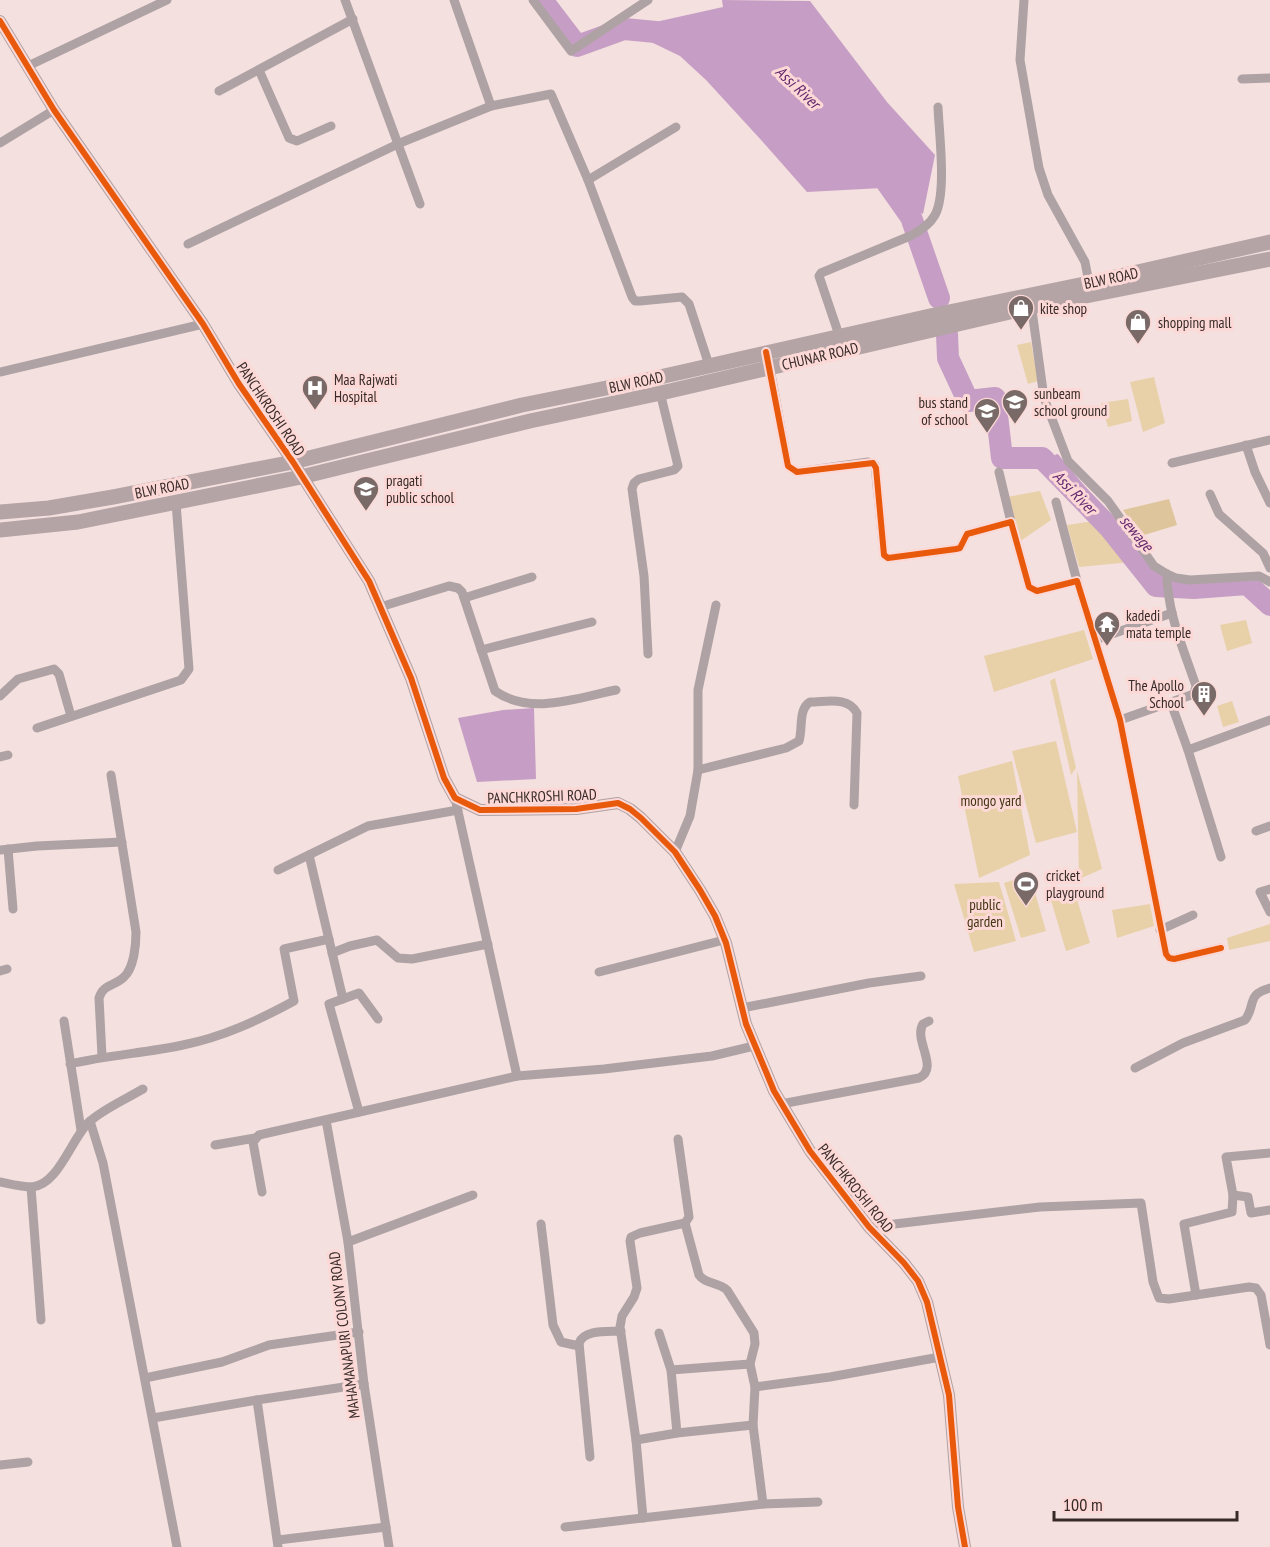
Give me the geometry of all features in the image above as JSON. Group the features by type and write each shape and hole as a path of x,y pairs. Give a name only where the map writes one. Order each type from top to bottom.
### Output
{"main road":[{"name":"BLW ROAD","path":"0,512 49,508 293,462 522,405 709,365 768,360 839,335 931,323 1030,301 1089,283 1220,262 1270,242"},
{"path":"1030,301 1220,262 1270,259"},
{"name":"CHUNAR ROAD","path":"0,530 78,522 301,477 530,421 661,393 768,360 931,323"}],"street":[{"path":"28,66 167,0"},
{"path":"345,0 400,143 420,204"},
{"path":"454,0 491,106"},
{"path":"533,0 571,51 648,0"},
{"path":"1024,0 1020,60 1039,168 1048,195 1085,262 1089,283"},
{"path":"219,91 353,19"},
{"name":"PANCHKROSHI ROAD","path":"0,21 54,110 203,324 239,384 293,462 369,581 411,678 444,778 457,804 480,810 576,809 618,803 641,818 675,852 700,890 715,916 724,939 754,1046 781,1104 810,1151 869,1227 918,1281 927,1302 949,1395 957,1507 966,1547"},
{"path":"259,70 289,138 297,141 331,126"},
{"path":"1242,79 1270,78"},
{"path":"188,244 400,143 491,106 551,94 588,180 632,297 635,301 682,297 686,299 709,365"},
{"path":"839,335 819,279 821,273 910,236 920,230 935,215 940,191 938,107"},
{"path":"0,143 54,110"},
{"path":"588,180 676,128"},
{"path":"1030,301 1044,398 1068,461 1108,501 1154,566 1167,574 1190,579 1259,576 1270,582"},
{"path":"0,372 203,324"},
{"path":"768,360 788,466 792,471 797,472 868,462 875,465 884,555 888,558 960,548 968,534 1011,522"},
{"path":"648,654 644,576 632,489 634,483 639,479 674,470 678,466 661,393 654,378"},
{"path":"1172,464 1270,440"},
{"path":"1246,445 1255,472 1270,502"},
{"path":"999,472 1029,587 1037,591 1077,581"},
{"path":"1210,494 1219,514 1263,553 1270,568"},
{"path":"1056,502 1077,581 1120,720 1166,954 1169,958 1174,959 1221,948"},
{"path":"37,728 182,680 186,675 189,669 189,658 176,503"},
{"path":"1120,720 1194,694 1196,686 1167,591 1167,574"},
{"path":"464,598 532,577"},
{"path":"380,607 449,586 458,588 464,598 495,691 512,700 550,704 616,690"},
{"path":"675,852 690,816 699,770 698,690 716,605"},
{"path":"1095,640 1172,613"},
{"path":"481,650 592,622"},
{"path":"0,696 18,679 54,669 59,674 71,716"},
{"path":"699,770 786,748 800,741 802,710 805,705 810,702 847,702 857,713 854,805"},
{"path":"1171,703 1221,857"},
{"path":"1188,750 1270,720"},
{"path":"102,1056 99,998 104,988 124,977 136,945 136,932 111,775"},
{"path":"278,870 368,826 457,804 517,1076"},
{"path":"1256,831 1270,826"},
{"path":"13,909 4,850 122,842"},
{"path":"309,855 343,999"},
{"path":"1270,889 1260,892 1270,912"},
{"path":"1160,930 1193,915"},
{"path":"70,1064 102,1056 184,1045 257,1021 294,1001 284,949 329,939"},
{"path":"599,972 724,939"},
{"path":"332,953 377,940 398,958 412,959 488,944"},
{"path":"742,1008 868,983 921,976"},
{"path":"1135,1068 1182,1043 1245,1020 1252,999 1262,990 1270,988"},
{"path":"359,1112 329,1004 359,993 378,1019"},
{"path":"64,1021 81,1130"},
{"path":"781,1104 924,1076 928,1069 920,1032 923,1024 929,1021"},
{"path":"215,1145 255,1138 259,1135 517,1076 604,1069 712,1056 754,1046"},
{"path":"0,1182 32,1187 41,1185 54,1173 81,1130 90,1121 143,1089"},
{"name":"MAHAMANAPURI COLONY ROAD","path":"326,1120 348,1242 364,1384 389,1547"},
{"path":"90,1121 104,1163 177,1547"},
{"path":"255,1138 253,1146 262,1192"},
{"path":"678,1139 690,1213 685,1223 699,1275 704,1280 727,1290 753,1328 755,1344 750,1364 754,1387 753,1425 764,1504"},
{"path":"1196,1295 1184,1224 1232,1212 1233,1195 1226,1157 1270,1153"},
{"path":"32,1187 41,1320"},
{"path":"348,1242 473,1195"},
{"path":"1233,1195 1248,1197 1251,1213 1270,1210"},
{"path":"869,1227 1040,1207 1141,1203 1157,1295 1162,1299 1249,1287 1259,1290 1270,1345"},
{"path":"643,1518 636,1440 621,1331 622,1316 637,1288 630,1241 631,1237 640,1233 685,1223"},
{"path":"541,1224 553,1325 561,1342 579,1346"},
{"path":"590,1457 580,1339 587,1334 621,1331"},
{"path":"145,1378 222,1362 269,1345 359,1332"},
{"path":"659,1333 671,1370 677,1433"},
{"path":"754,1387 830,1377 940,1357"},
{"path":"671,1370 750,1364"},
{"path":"153,1419 364,1384"},
{"path":"257,1400 278,1544 386,1527"},
{"path":"636,1440 753,1425"},
{"path":"0,1465 28,1462"},
{"path":"565,1527 764,1504 818,1503"}],"green space":[{"path":"1031,342 1038,381 1028,384 1017,345"},
{"path":"1154,377 1165,423 1143,432 1130,382"},
{"path":"1128,399 1132,421 1108,427 1101,403"},
{"path":"1040,491 1051,520 1019,542 1007,497"},
{"path":"1094,521 1131,562 1079,567 1067,525"},
{"path":"1246,620 1252,643 1227,651 1220,625"},
{"path":"1084,630 1093,659 994,692 984,656"},
{"path":"1055,678 1076,768 1071,775 1050,681"},
{"path":"1232,701 1239,722 1223,727 1217,706"},
{"path":"1056,741 1077,832 1036,843 1012,751"},
{"name":"mongo yard","path":"1012,761 1030,855 979,878 958,776"},
{"path":"1077,770 1102,869 1079,879"},
{"name":"cricket playground","path":"1030,875 1046,931 1021,938 1004,883"},
{"name":"public garden","path":"999,882 1016,941 974,952 954,884"},
{"path":"1074,889 1090,943 1066,951 1050,897"},
{"path":"1150,904 1154,926 1117,938 1112,910"},
{"path":"1270,924 1270,941 1229,950 1227,938"}],"shaded area":[{"path":"1169,499 1177,525 1141,536 1123,510"}],"water":[{"path":"722,0 810,1 887,102 935,155 923,214 882,188 807,192 706,80 680,56 624,29 723,7"},
{"path":"534,708 536,779 477,782 458,718 503,710"}],"waterway":[{"name":"Assi River","path":"542,0 577,46 624,29 656,32"},
{"name":"Assi River","path":"880,173 911,217 939,298"},
{"name":"Assi River","path":"947,334 948,358 968,401 995,398 1002,458 1042,458 1109,527 1156,586 1194,588 1247,584 1270,605"},
{"name":"sewage","path":"1057,456 1152,570"},
{"name":"sewage","path":"1227,582 1256,583"}],"cycle path":[{"path":"0,21 54,110 203,324 239,384 293,462 369,581 411,678 444,778 455,798 480,810 576,809 618,803 641,818 675,852 700,890 715,916 726,943 746,1024 774,1091 810,1151 869,1227 918,1281 927,1302 949,1395 958,1507 965,1547"},
{"path":"766,352 788,466 797,472 873,463 876,468 884,555 888,558 960,548 967,534 1011,522 1029,587 1037,591 1077,581 1120,720 1166,954 1169,958 1174,959 1221,948"}],"place":[{"name":"kite shop","path":"1021,331"},
{"name":"shopping mall","path":"1138,345"},
{"name":"Maa Rajwati Hospital","path":"315,411"},
{"name":"sunbeam school ground","path":"1015,425"},
{"name":"bus stand of school","path":"987,434"},
{"name":"pragati public school","path":"366,512"},
{"name":"kadedi mata temple","path":"1107,647"},
{"name":"The Apollo School","path":"1204,717"},
{"name":"cricket playground","path":"1026,907"}]}
